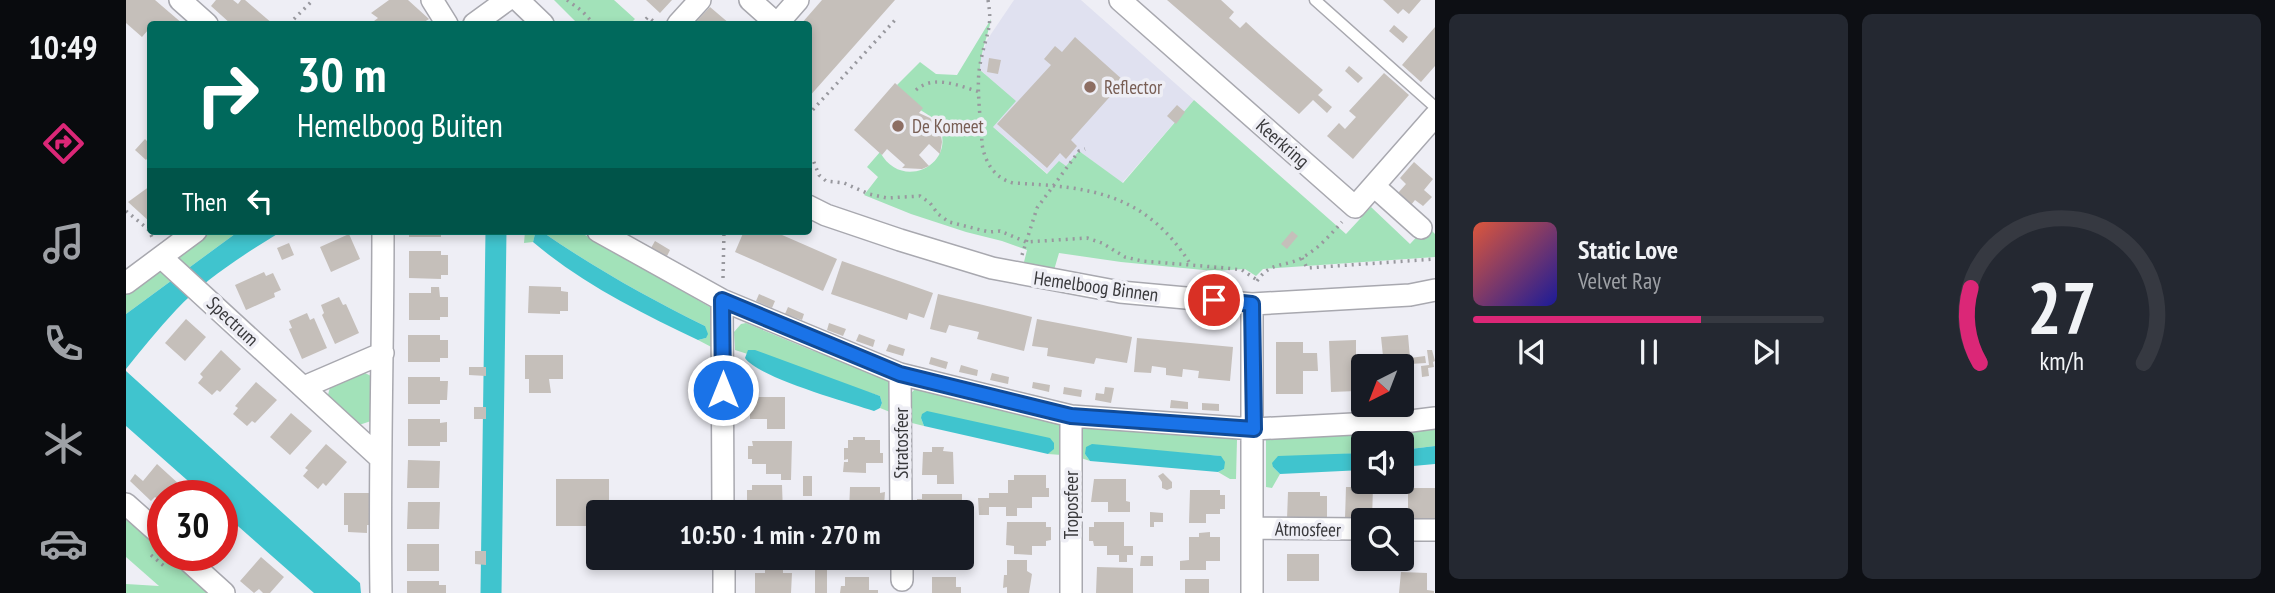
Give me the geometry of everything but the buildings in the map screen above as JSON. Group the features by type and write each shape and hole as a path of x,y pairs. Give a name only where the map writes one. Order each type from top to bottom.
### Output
{"street":[{"path":"180,0 204,21"},
{"path":"432,0 445,21"},
{"path":"478,21 507,0"},
{"path":"518,0 540,21"},
{"path":"681,21 700,0"},
{"path":"750,0 774,21"},
{"path":"780,21 798,0"},
{"name":"Keerkring","path":"1120,0 1355,207"},
{"path":"1355,207 1435,116"},
{"path":"1374,186 1421,228"},
{"name":"Hemelboog Binnen","path":"812,208 901,240 1017,274 1120,292 1252,304 1410,295 1435,290"},
{"path":"126,283 190,235"},
{"path":"381,593 379,457 383,353 383,235"},
{"path":"605,235 722,300 900,374 1071,416 1254,429 1435,418"},
{"name":"Spectrum","path":"161,257 379,457"},
{"path":"722,300 723,500"},
{"name":"Atmosfeer","path":"1252,304 1252,593"},
{"path":"304,387 383,353"},
{"name":"Stratosfeer","path":"900,374 901,500"},
{"name":"Troposfeer","path":"1071,416 1071,593"},
{"path":"126,504 147,534"},
{"name":"Atmosfeer","path":"1252,528 1351,529"},
{"path":"1414,530 1435,530"},
{"path":"724,570 724,593"},
{"path":"902,570 902,580"},
{"path":"190,571 224,593"}],"lane":[{"path":"1315,0 1435,107"}],"path":[{"path":"292,21 313,0"},
{"path":"566,0 591,21"},
{"path":"988,0 991,19 988,40 980,61 982,144 984,156 995,173 1002,180 1013,183 1089,190 1119,198 1147,215 1166,232 1180,247 1191,265"},
{"path":"812,111 896,19"},
{"path":"916,90 931,80 980,92"},
{"path":"1017,274 1037,208 1079,151 1085,149"},
{"path":"812,160 819,176 826,181 844,183 869,194 887,198 920,196 949,222 989,232 1000,231 1026,242 1087,238 1102,243 1125,257 1242,271 1258,280 1264,270 1303,258 1326,240 1355,207"},
{"path":"126,211 147,228"},
{"path":"151,235 161,257"},
{"path":"722,300 724,235"},
{"path":"1303,258 1307,268 1435,259"}],"shaded area":[{"name":"Reflector","path":"1014,0 1081,0 1194,100 1122,183 1079,151 1066,166 1048,174 993,127 985,74 980,70 980,61 987,40"}],"green space":[{"path":"554,0 614,0 635,19 633,21 575,21"},
{"path":"991,19 980,70 1016,101 993,127 1047,174 1059,161 1066,166 1079,151 1123,183 1194,100 1346,234 1371,207 1410,244 1427,226 1435,234 1435,257 1263,269 1256,276 1245,269 1214,271 1059,253 1052,277 1022,270 1027,250 911,214 864,195 878,177 867,167 880,152 889,164 913,172 934,162 940,152 942,140 939,126 933,118 913,104 897,85 920,62 936,74 957,75"},
{"path":"204,235 234,235 126,314 126,291"},
{"path":"525,235 535,235 533,242 524,243"},
{"path":"547,235 585,235 717,311 717,350 698,340 706,338 705,326 621,282"},
{"path":"746,323 811,350 886,376 892,381 895,414 880,408 880,396 735,350 734,332 741,324"},
{"path":"363,372 371,376 371,421 359,425 328,395 330,387"},
{"path":"919,387 1061,424 1062,455 1048,454 1053,449 921,418 924,426 908,422 909,397"},
{"path":"1079,426 1232,436 1237,440 1236,479 1230,479 1218,472 1224,469 1220,456 1159,451 1085,454 1090,461 1075,456"},
{"path":"1435,426 1435,446 1414,449 1414,431 1360,431"},
{"path":"1351,432 1351,454 1273,467 1280,474 1272,488 1266,487 1266,439"},
{"path":"126,514 147,533 147,571 190,571 215,593 126,593 126,584 159,586 126,557"}],"water":[{"path":"234,235 276,235 200,287 169,317 126,369 126,314"},
{"path":"535,235 547,235 621,282 705,326 708,334 706,338 698,340 612,296 571,271 533,242"},
{"path":"748,350 755,350 880,396 880,408 874,411 785,381 753,366 745,358"},
{"path":"126,371 360,583 361,593 314,593 238,526 238,480 187,480 126,426"},
{"path":"927,411 1050,438 1054,449 1048,454 924,426 921,418"},
{"path":"1092,444 1221,456 1225,462 1224,469 1218,472 1090,461 1085,454 1086,447"},
{"path":"1435,446 1435,464 1414,466 1414,449"},
{"path":"1351,453 1351,471 1280,474 1272,463 1278,456"}],"waterway":[{"path":"491,593 496,235"}],"place":[{"name":"Reflector","path":"1090,87"},
{"name":"De Komeet","path":"898,126"}],"route":[{"path":"723,390 722,300 900,374 1071,416 1254,429 1252,304 1214,300"}]}
